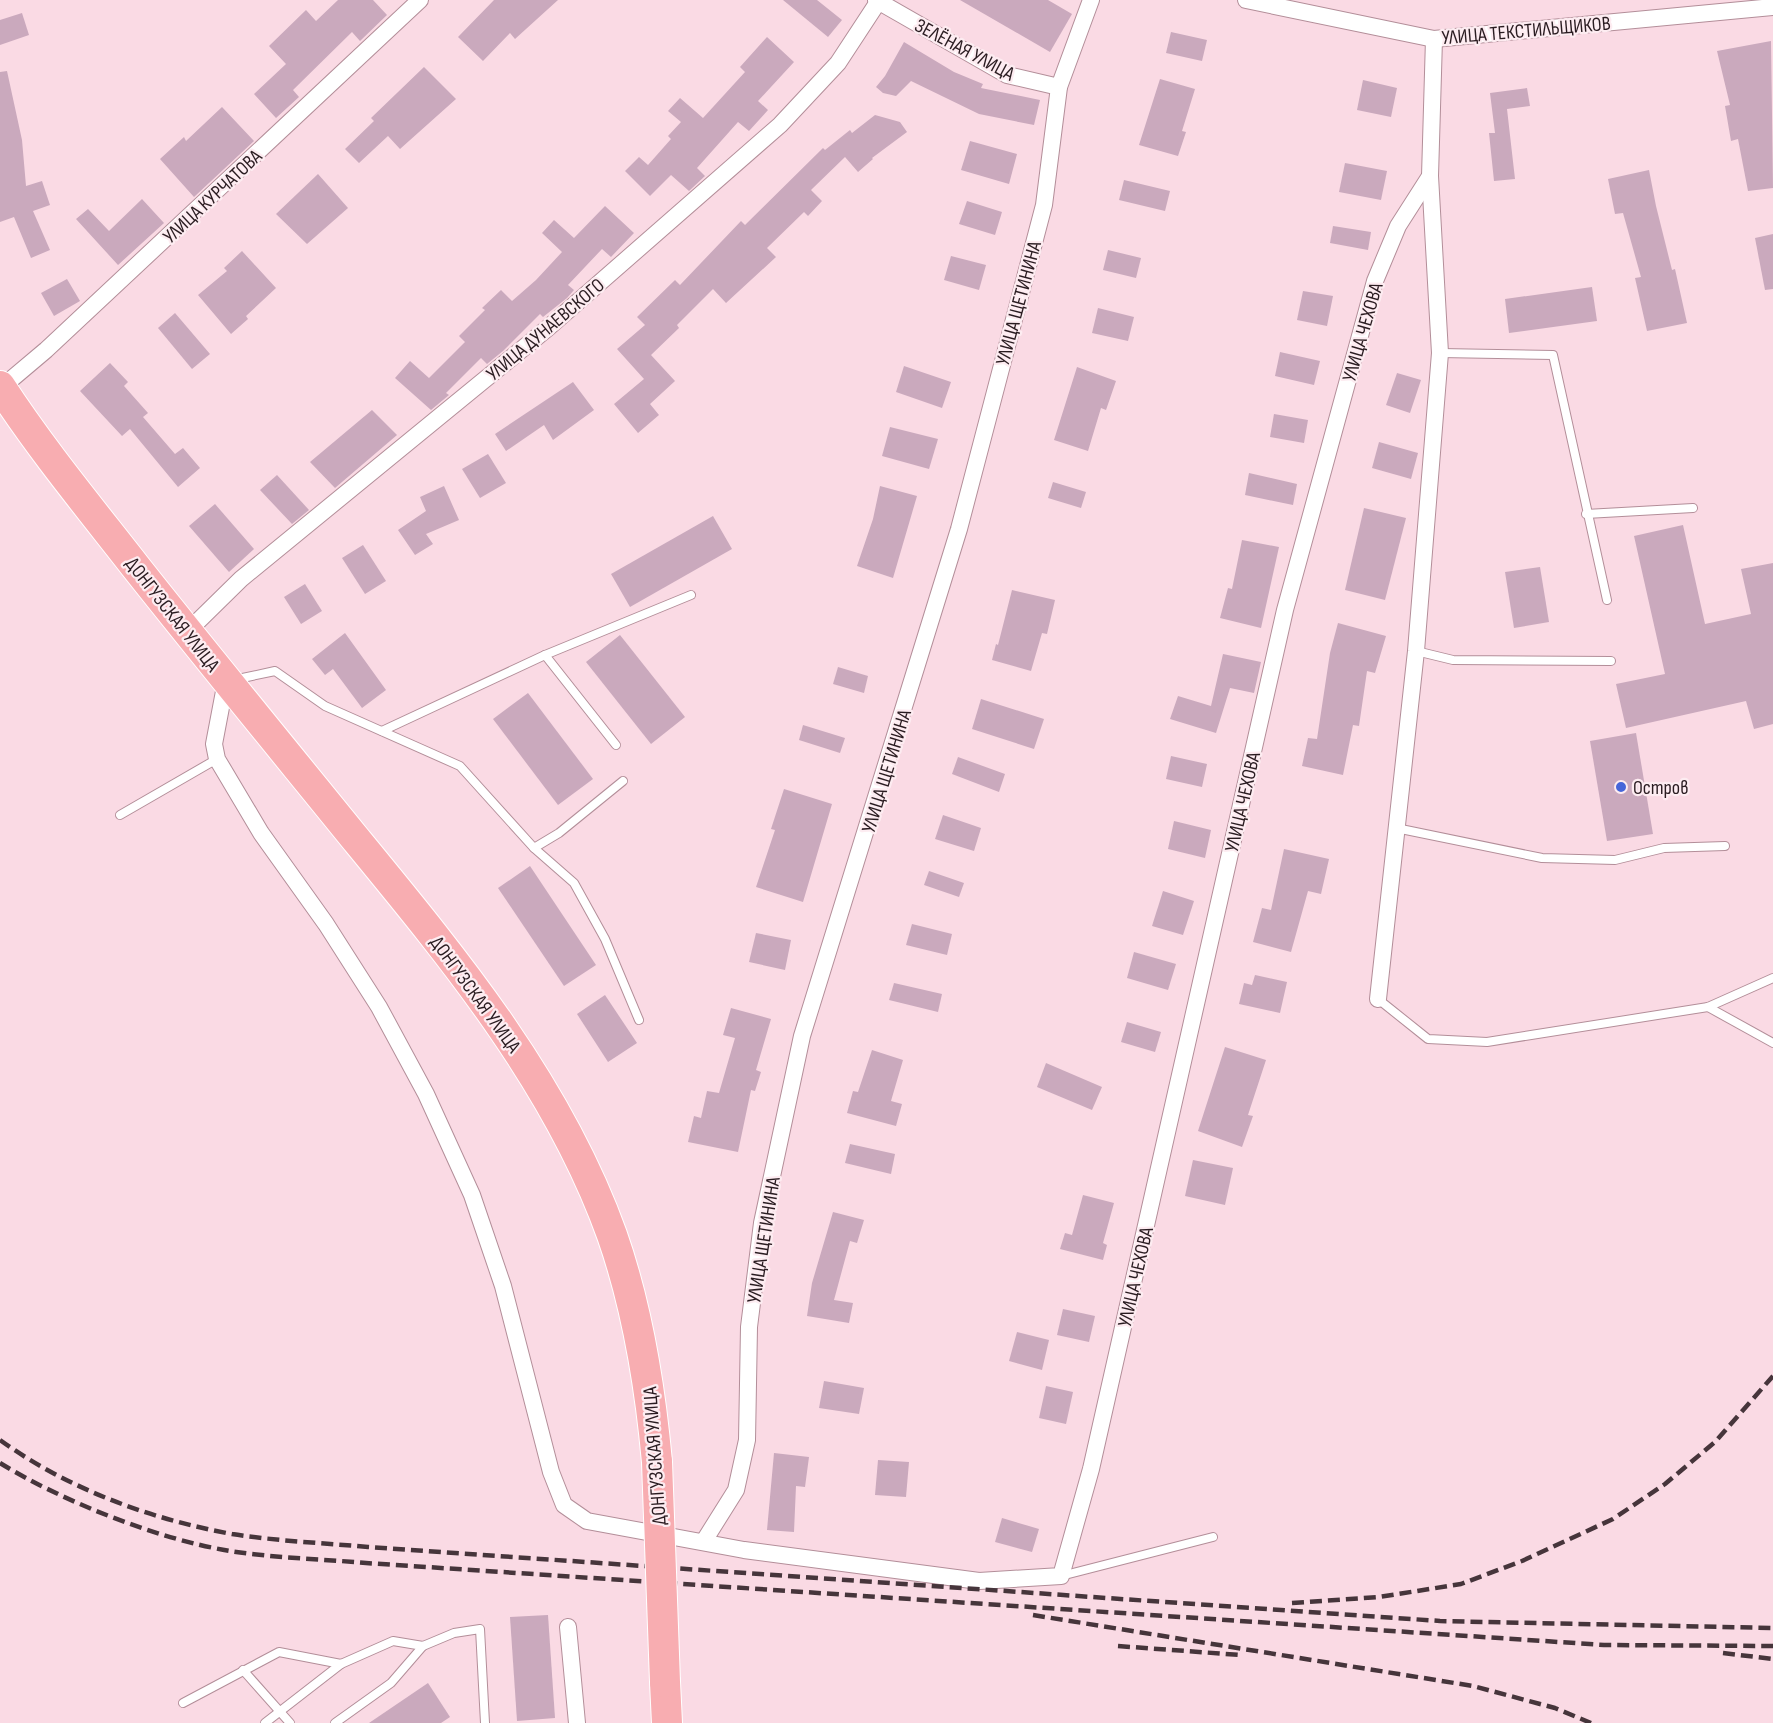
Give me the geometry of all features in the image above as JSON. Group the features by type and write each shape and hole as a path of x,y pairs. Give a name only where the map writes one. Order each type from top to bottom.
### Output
{"highway":[{"name":"ДОНГУЗСКАЯ УЛИЦА","path":"0,387 50,458 226,681 413,909 498,1020 544,1090 584,1168 615,1246 635,1312 650,1388 657,1462 667,1723"}],"street":[{"name":"УЛИЦА КУРЧАТОВА","path":"0,387 46,350 420,0"},
{"name":"УЛИЦА ЩЕТИНИНА","path":"704,1541 736,1490 747,1440 749,1327 762,1223 802,1036 959,529 1044,206 1059,87 1091,0"},
{"name":"УЛИЦА ТЕКСТИЛЬЩИКОВ","path":"1246,0 1434,39 1773,7"},
{"name":"ЗЕЛЁНАЯ УЛИЦА","path":"877,1 1007,75 1059,87"},
{"name":"УЛИЦА ДУНАЕВСКОГО","path":"187,632 241,579 549,327 780,124 838,63 877,1"},
{"path":"1378,999 1416,651 1440,352 1430,176 1434,39"},
{"name":"УЛИЦА ЧЕХОВА","path":"1061,1576 1094,1458 1285,610 1375,281 1398,226 1430,176"},
{"path":"226,681 214,744 217,759 261,833 326,924 379,1007 426,1094 479,1215 503,1286 551,1472 564,1505 587,1521 744,1550 979,1581 1061,1576"},
{"path":"568,1627 577,1723"}],"lane":[{"path":"1440,352 1552,355 1607,600"},
{"path":"1586,514 1693,508"},
{"path":"382,731 545,655 691,596"},
{"path":"1416,651 1453,660 1611,661"},
{"path":"545,655 616,745"},
{"path":"226,681 275,671 325,706 460,766 534,848 574,883 605,939 639,1020"},
{"path":"120,815 217,759"},
{"path":"534,848 559,833 623,781"},
{"path":"1396,828 1542,858 1615,860 1664,848 1725,846"},
{"path":"1378,999 1428,1039 1487,1042 1708,1007 1773,978"},
{"path":"1708,1007 1773,1043"},
{"path":"1061,1576 1213,1537"},
{"path":"335,1723 391,1683 423,1646 454,1633 480,1629 485,1723"},
{"path":"265,1723 341,1664 393,1641 423,1646"},
{"path":"183,1703 279,1652 341,1664"},
{"path":"243,1670 290,1723"}],"building":[{"path":"338,0 373,0 387,15 360,41 352,32 293,90 299,97 276,118 254,94 286,64 269,46 306,10 316,21"},
{"path":"494,0 558,0 515,39 510,33 483,61 458,37"},
{"path":"783,0 817,0 842,20 828,37"},
{"path":"960,0 1048,0 1072,14 1050,52"},
{"path":"22,13 29,35 0,45 0,20"},
{"path":"1171,32 1207,40 1202,61 1166,53"},
{"path":"767,37 794,62 758,101 768,110 749,131 738,122 697,168 705,176 689,191 671,175 650,196 625,171 639,157 648,165 671,139 668,136 681,122 668,111 680,98 703,118 745,72 740,67"},
{"path":"1771,41 1773,188 1748,191 1738,139 1731,141 1725,106 1730,105 1717,51"},
{"path":"904,42 954,72 983,84 981,88 1040,100 1034,125 979,114 911,81 896,96 883,93 876,87 885,76"},
{"path":"424,67 456,99 400,149 388,136 359,163 345,149 374,121 371,118"},
{"path":"7,71 22,140 26,186 42,181 50,205 33,211 50,250 31,258 14,217 0,222 0,72"},
{"path":"1160,79 1195,89 1182,131 1186,132 1178,156 1139,145"},
{"path":"1363,80 1397,88 1391,117 1357,110"},
{"path":"1527,88 1530,106 1507,109 1515,179 1494,181 1489,133 1495,133 1490,93"},
{"path":"222,107 254,141 194,197 160,159 184,137 186,141"},
{"path":"875,115 900,122 907,132 872,158 858,172 845,157 811,190 822,201 808,216 804,212 767,248 776,257 726,303 713,289 677,325 679,328 651,355 675,381 650,404 659,415 638,433 614,404 644,379 617,349 645,325 637,317 675,280 680,285 741,221 745,225 823,148 825,150 850,130 852,133"},
{"path":"970,141 1017,154 1009,184 961,170"},
{"path":"1345,163 1387,171 1381,200 1339,192"},
{"path":"1649,170 1656,206 1672,270 1675,269 1687,323 1647,331 1635,278 1641,277 1623,213 1615,214 1608,179"},
{"path":"318,174 348,208 307,244 276,214"},
{"path":"1124,180 1170,191 1165,211 1119,200"},
{"path":"142,199 164,223 118,265 76,219 88,209 109,231"},
{"path":"967,201 1002,212 995,235 959,224"},
{"path":"605,206 634,233 611,257 602,249 568,285 574,290 567,298 543,317 540,314 487,364 481,358 446,393 449,395 431,410 395,378 410,361 429,378 465,342 459,336 485,310 482,308 501,290 512,301 562,252 542,233 554,220 574,238"},
{"path":"1333,226 1371,232 1368,250 1330,243"},
{"path":"1773,234 1773,289 1765,290 1755,238"},
{"path":"1108,250 1141,258 1136,278 1103,270"},
{"path":"242,251 276,288 246,316 248,319 231,334 198,295 227,271 224,268"},
{"path":"951,256 986,265 979,290 944,280"},
{"path":"67,279 80,301 54,316 41,293"},
{"path":"1592,287 1597,321 1509,333 1505,299"},
{"path":"1303,291 1333,296 1327,326 1297,320"},
{"path":"1098,308 1134,317 1128,341 1092,333"},
{"path":"175,313 210,354 192,369 158,328"},
{"path":"1280,352 1320,361 1314,385 1275,376"},
{"path":"110,363 128,382 124,386 148,413 143,417 175,454 183,448 200,468 178,487 130,429 122,436 80,391"},
{"path":"904,366 951,382 942,408 896,392"},
{"path":"1077,367 1116,381 1106,410 1101,408 1088,451 1054,440"},
{"path":"1397,373 1421,380 1410,413 1386,405"},
{"path":"573,382 594,410 553,440 544,425 506,451 495,434"},
{"path":"372,410 397,435 335,488 310,462"},
{"path":"1274,414 1308,420 1304,443 1270,437"},
{"path":"890,427 938,439 929,469 882,456"},
{"path":"1379,442 1418,453 1411,479 1372,468"},
{"path":"488,454 506,483 480,498 462,469"},
{"path":"1249,473 1297,484 1293,505 1245,495"},
{"path":"277,475 309,510 292,524 260,490"},
{"path":"1053,482 1086,492 1081,508 1048,498"},
{"path":"444,486 459,520 426,534 433,544 415,555 398,530 426,511 420,497"},
{"path":"880,486 917,496 893,578 857,566 873,519"},
{"path":"215,504 254,549 229,572 189,526"},
{"path":"1364,508 1406,518 1385,600 1345,590"},
{"path":"713,516 732,549 630,607 611,574"},
{"path":"1683,525 1705,624 1751,614 1741,569 1773,563 1773,724 1754,729 1746,701 1626,728 1616,684 1665,674 1634,536"},
{"path":"1242,540 1279,547 1261,628 1220,618 1228,588 1232,589"},
{"path":"363,545 386,581 365,594 342,558"},
{"path":"1540,567 1549,622 1514,628 1505,572"},
{"path":"305,584 322,611 301,624 284,597"},
{"path":"1012,590 1055,600 1047,634 1042,633 1031,671 992,660"},
{"path":"1338,623 1386,636 1375,673 1367,671 1359,726 1353,725 1343,775 1302,766 1308,738 1317,739 1330,653"},
{"path":"345,633 386,690 362,708 333,669 325,675 312,659"},
{"path":"620,635 685,717 651,744 586,662"},
{"path":"1223,654 1261,662 1254,693 1230,688 1216,733 1170,719 1178,696 1211,706"},
{"path":"838,667 868,676 864,693 833,684"},
{"path":"528,693 593,779 558,805 493,719"},
{"path":"981,699 1044,719 1034,749 972,729"},
{"path":"803,725 845,738 840,753 799,740"},
{"name":"Остров","path":"1636,733 1653,834 1607,841 1590,741"},
{"path":"1171,756 1207,764 1202,787 1166,779"},
{"path":"958,757 1005,774 999,792 952,774"},
{"path":"784,789 832,804 803,902 756,887 775,830 771,829"},
{"path":"943,815 981,828 974,851 935,839"},
{"path":"1174,821 1211,830 1205,858 1168,849"},
{"path":"1284,849 1329,859 1321,894 1308,891 1291,952 1253,942 1262,908 1271,910"},
{"path":"530,866 596,965 564,986 498,888"},
{"path":"929,871 964,883 959,897 924,885"},
{"path":"1163,891 1194,901 1183,935 1152,926"},
{"path":"912,924 952,934 947,955 906,945"},
{"path":"756,933 791,940 785,970 749,962"},
{"path":"1134,952 1176,964 1168,990 1127,978"},
{"path":"1255,975 1287,982 1280,1013 1239,1004 1244,983 1252,985"},
{"path":"894,983 942,994 938,1012 889,1000"},
{"path":"605,995 637,1043 608,1062 577,1014"},
{"path":"731,1008 771,1019 756,1070 761,1072 755,1091 751,1090 738,1152 688,1142 694,1116 701,1118 707,1091 719,1093 735,1038 723,1035"},
{"path":"1127,1022 1161,1032 1155,1052 1121,1042"},
{"path":"1225,1047 1266,1060 1248,1115 1253,1116 1242,1147 1198,1131"},
{"path":"872,1050 903,1060 891,1101 902,1104 896,1126 847,1113 853,1091 858,1092"},
{"path":"1046,1063 1102,1087 1092,1110 1037,1087"},
{"path":"850,1144 895,1154 891,1174 845,1163"},
{"path":"1193,1160 1233,1168 1225,1205 1185,1196"},
{"path":"1083,1195 1114,1203 1103,1243 1107,1245 1103,1260 1060,1249 1065,1233 1072,1235"},
{"path":"833,1212 864,1220 857,1243 850,1241 834,1300 853,1303 849,1323 807,1316 812,1283"},
{"path":"1063,1309 1095,1316 1089,1342 1057,1335"},
{"path":"1017,1332 1049,1340 1042,1370 1009,1361"},
{"path":"824,1381 864,1388 859,1414 819,1408"},
{"path":"1046,1386 1073,1392 1066,1424 1039,1418"},
{"path":"774,1453 809,1457 805,1487 796,1486 794,1532 767,1530"},
{"path":"878,1460 909,1462 906,1497 875,1495"},
{"path":"1002,1518 1039,1529 1032,1552 995,1542"},
{"path":"548,1615 555,1718 517,1721 510,1617"},
{"path":"428,1683 450,1717 441,1723 369,1723"}],"railway":[{"path":"1292,1603 1379,1597 1461,1584 1522,1561 1613,1519 1665,1484 1715,1442 1773,1376"},
{"path":"0,1440 53,1473 140,1511 201,1528 265,1538 1440,1621 1773,1628"},
{"path":"0,1463 52,1491 141,1528 202,1545 263,1555 1604,1645 1773,1646"},
{"path":"1033,1615 1473,1686 1555,1708 1591,1723"},
{"path":"1118,1646 1240,1655"},
{"path":"1723,1653 1773,1659"}],"place":[{"name":"Остров","path":"1621,787"}]}
